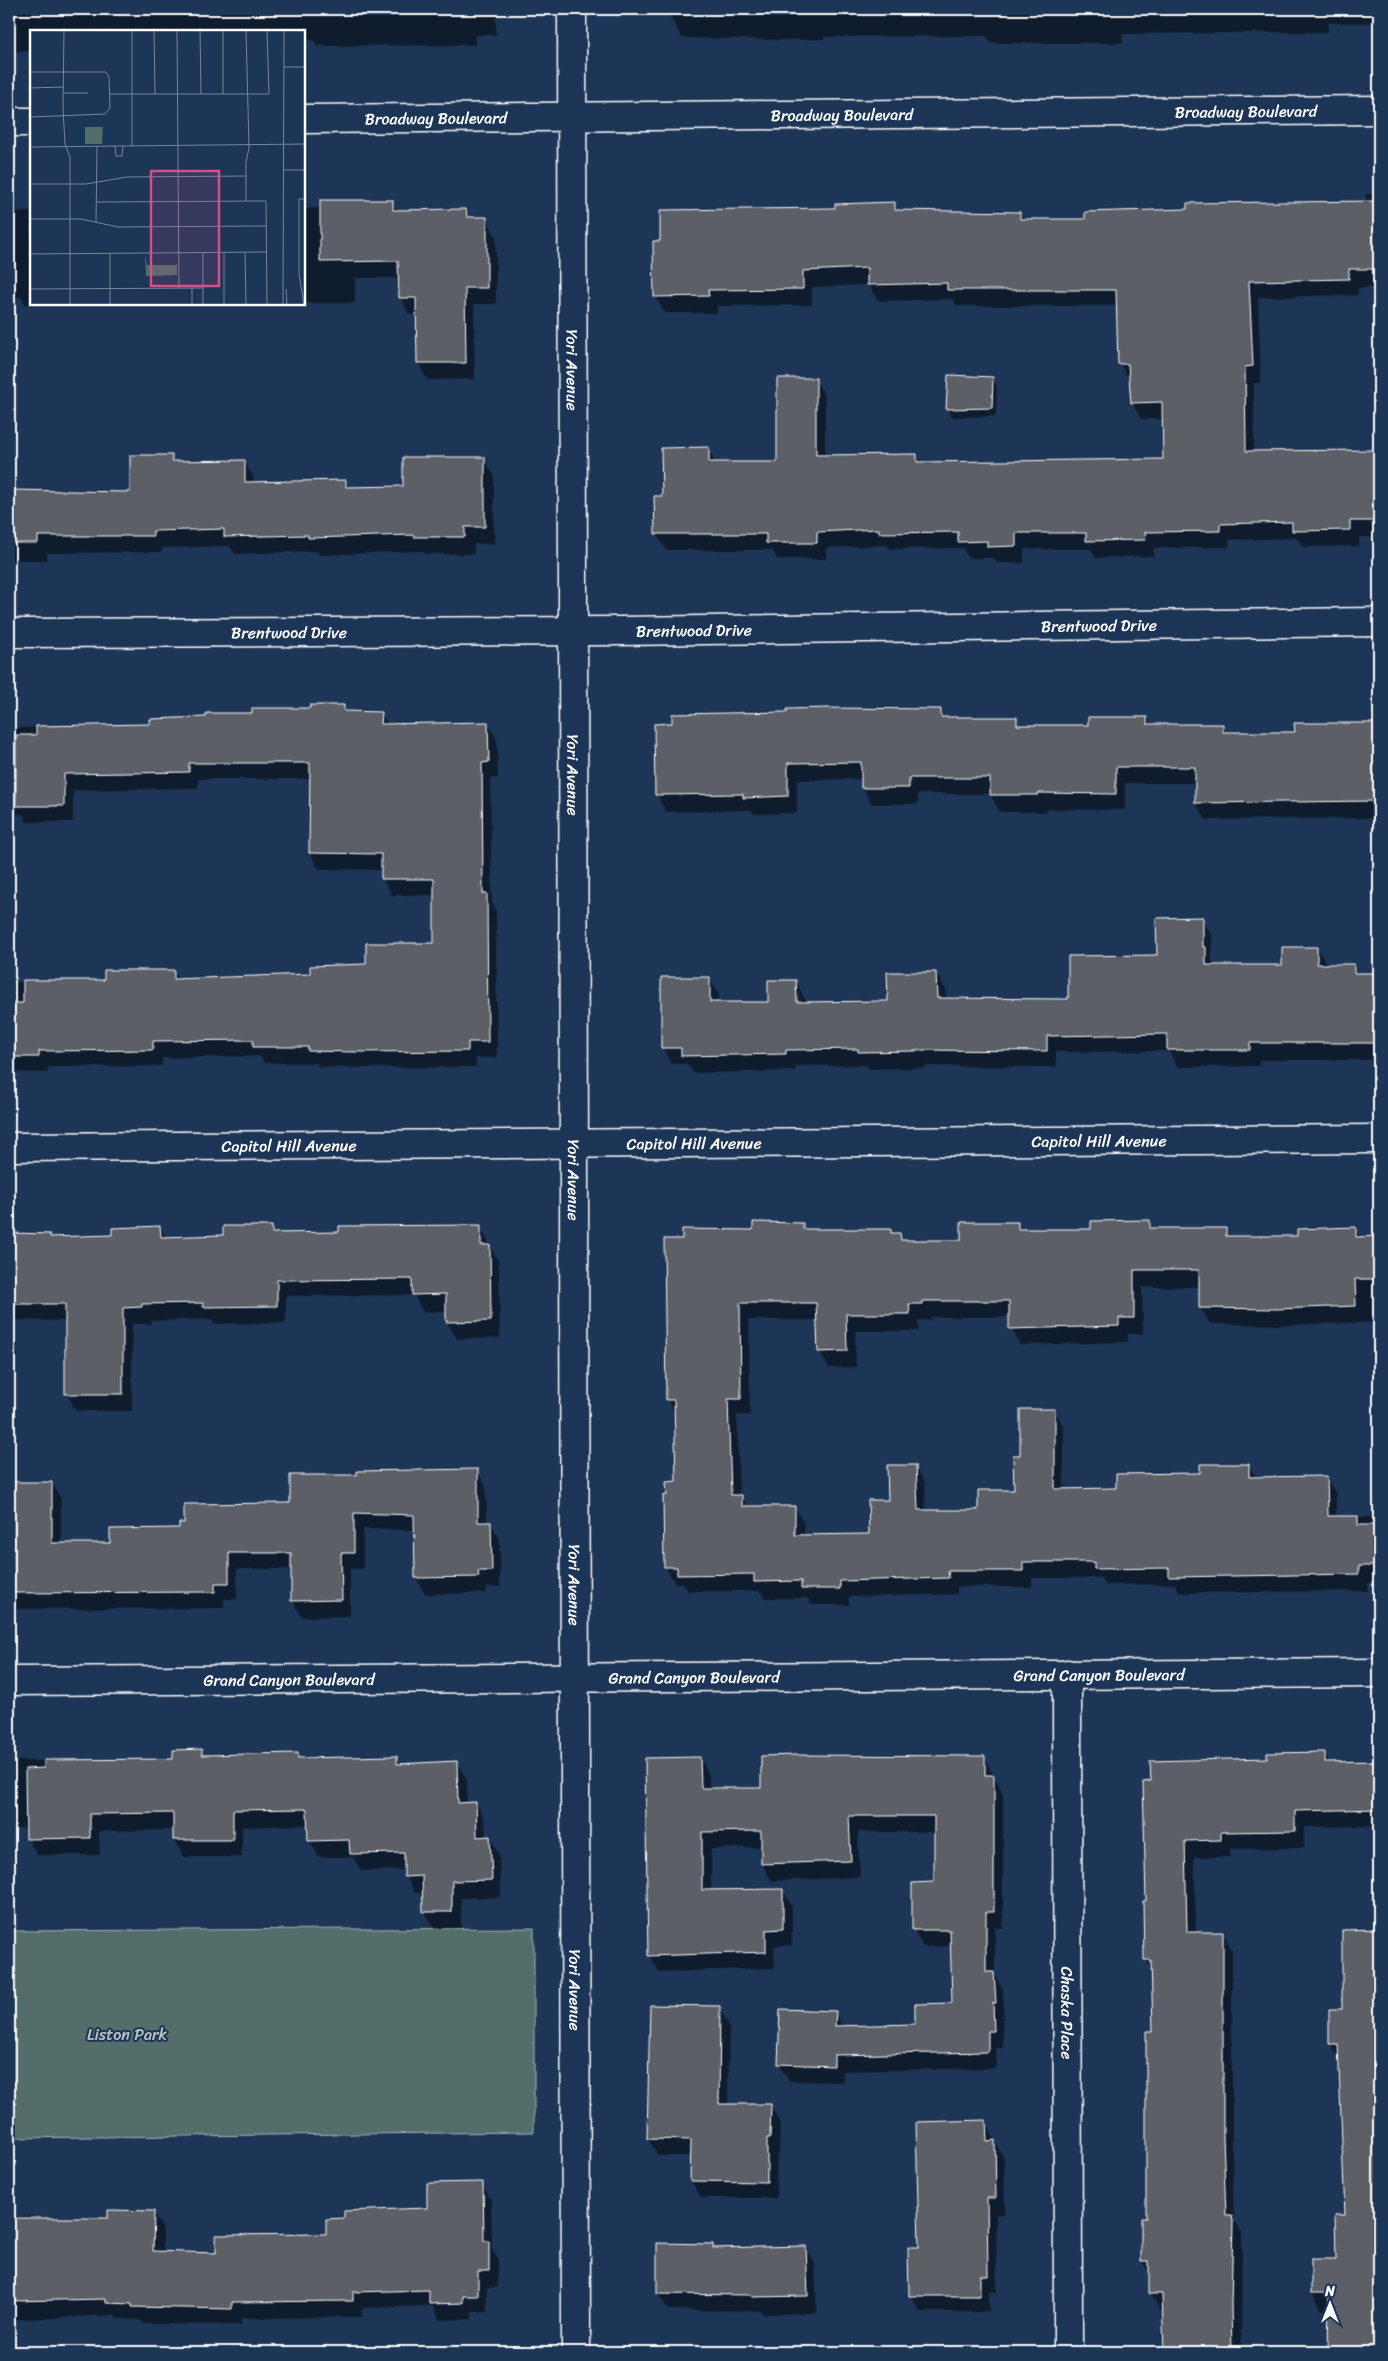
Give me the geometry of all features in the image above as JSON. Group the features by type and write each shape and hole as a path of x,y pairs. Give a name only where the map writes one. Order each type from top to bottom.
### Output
{"street":[{"name":"Yori Avenue","path":"572,9 576,2352"},
{"name":"Broadway Boulevard","path":"305,119 1379,110"},
{"path":"9,122 30,122"},
{"name":"Brentwood Drive","path":"9,633 572,631 1379,622"},
{"name":"Capitol Hill Avenue","path":"9,1147 1379,1139"},
{"name":"Grand Canyon Boulevard","path":"9,1681 1379,1673"},
{"name":"Chaska Place","path":"1067,1674 1068,2352"}],"green space":[{"name":"Liston Park","path":"534,1928 534,2132 9,2138 9,1931"}],"building":[{"path":"320,200 393,200 393,210 466,209 467,217 487,217 487,288 465,288 466,363 417,363 416,298 399,298 398,261 320,262"},
{"path":"1379,201 1379,269 1349,269 1349,279 1249,281 1253,366 1245,367 1246,451 1379,450 1379,521 1350,521 1350,530 1292,531 1292,522 1220,524 1220,531 1145,532 1146,540 1086,541 1086,533 1016,533 1016,546 987,547 987,541 958,542 958,532 879,533 879,529 817,532 817,543 766,543 766,534 655,534 654,496 662,496 661,448 709,447 709,462 777,462 777,378 816,378 816,455 917,454 917,462 1163,459 1162,402 1131,403 1128,364 1118,364 1116,290 947,290 947,283 867,285 867,268 803,271 803,289 708,290 709,296 654,297 653,241 660,241 660,210 835,208 835,204 895,202 895,210 1020,212 1020,219 1085,219 1085,212 1187,209 1187,203"},
{"path":"948,375 993,377 992,408 946,409"},
{"path":"130,455 172,455 172,461 245,460 245,482 346,480 346,487 403,486 403,457 485,457 485,527 465,527 465,537 414,537 414,535 308,538 308,535 224,537 224,529 153,531 153,536 38,536 38,543 9,543 9,490 130,492"},
{"path":"310,705 344,705 344,711 382,712 381,724 488,722 489,762 482,763 483,893 487,893 488,1042 468,1042 468,1051 355,1052 308,1051 308,1047 253,1047 253,1040 153,1041 153,1050 39,1051 39,1057 9,1057 9,1003 23,1003 23,980 104,980 104,970 174,970 174,979 310,974 310,966 366,964 366,943 434,943 434,879 381,879 381,854 309,853 310,763 189,763 189,772 64,774 64,806 16,806 16,735 36,735 36,726 150,724 150,719 206,717 206,713 252,713 252,708 310,708"},
{"path":"787,709 941,709 941,717 1017,717 1017,725 1088,725 1088,717 1147,717 1147,724 1223,724 1223,732 1295,732 1294,723 1379,723 1379,801 1195,803 1195,767 1116,767 1116,794 1038,793 1038,795 990,795 990,778 909,778 909,788 861,788 861,762 788,763 788,796 743,798 743,794 655,795 654,724 672,723 672,714 787,712"},
{"path":"1203,917 1203,947 1206,947 1206,965 1282,965 1282,947 1317,947 1317,964 1354,964 1354,973 1379,973 1379,1043 1250,1043 1250,1050 1167,1050 1167,1034 1047,1036 1047,1051 916,1050 858,1052 858,1049 786,1050 786,1054 681,1056 681,1048 661,1048 661,977 710,977 710,1002 768,1002 768,980 796,980 797,1002 888,1001 887,972 936,972 937,998 1068,999 1068,956 1157,955 1156,918"},
{"path":"1150,1220 1150,1228 1226,1228 1226,1236 1297,1236 1297,1229 1356,1227 1356,1237 1379,1236 1379,1279 1355,1279 1356,1306 1277,1309 1199,1308 1199,1270 1134,1270 1134,1318 1119,1318 1119,1326 1009,1329 1009,1301 922,1301 922,1304 909,1304 910,1314 846,1314 847,1351 818,1352 816,1303 740,1303 741,1399 728,1399 731,1495 742,1495 742,1506 795,1506 795,1535 869,1534 868,1500 888,1500 887,1465 916,1465 918,1510 978,1510 978,1490 1014,1490 1013,1455 1020,1455 1020,1409 1055,1409 1055,1489 1116,1488 1116,1474 1200,1473 1200,1464 1249,1464 1249,1477 1327,1476 1328,1516 1358,1516 1358,1525 1379,1525 1379,1566 1359,1566 1359,1574 1169,1577 1169,1568 1094,1569 1094,1562 1023,1562 1023,1571 948,1571 949,1578 840,1581 840,1589 801,1589 801,1581 754,1582 754,1574 677,1575 677,1567 664,1567 663,1496 667,1495 666,1482 676,1481 674,1400 666,1400 664,1239 682,1239 682,1229 753,1230 753,1222 803,1223 803,1229 891,1229 891,1233 900,1233 901,1240 961,1240 961,1222 1018,1222 1018,1229 1091,1229 1091,1221"},
{"path":"481,1225 481,1245 490,1245 491,1321 446,1322 446,1294 412,1295 412,1279 277,1280 277,1306 203,1307 203,1303 142,1304 142,1307 123,1308 123,1394 65,1394 65,1304 9,1304 9,1233 50,1234 50,1237 112,1235 112,1228 160,1226 161,1237 223,1235 223,1226 272,1226 272,1233 339,1232 339,1226"},
{"path":"478,1469 478,1522 491,1522 492,1571 478,1571 479,1577 415,1578 414,1515 354,1513 354,1553 341,1553 342,1600 291,1601 291,1553 229,1553 229,1583 215,1583 215,1592 9,1593 11,1482 52,1482 52,1543 110,1543 110,1529 179,1528 179,1523 184,1523 184,1504 290,1503 290,1475 357,1475 357,1471"},
{"path":"202,1749 202,1755 298,1753 298,1758 397,1756 397,1764 457,1761 458,1803 476,1802 477,1837 490,1836 492,1880 452,1881 452,1912 423,1912 422,1876 404,1877 404,1853 350,1854 349,1840 308,1841 307,1809 233,1810 233,1840 173,1840 173,1813 90,1814 90,1838 26,1839 25,1769 44,1768 44,1760 173,1759 173,1750"},
{"path":"1325,1752 1325,1762 1379,1761 1379,1809 1295,1811 1295,1831 1221,1832 1221,1840 1185,1841 1187,1932 1223,1932 1223,2137 1226,2215 1232,2215 1233,2222 1232,2352 1164,2352 1162,2294 1149,2294 1149,2261 1141,2261 1141,2218 1146,2218 1146,2031 1153,2031 1151,1960 1144,1960 1143,1901 1146,1901 1143,1782 1151,1781 1150,1761 1267,1758 1267,1753"},
{"path":"761,1756 985,1756 985,1775 994,1775 994,1912 986,1912 986,1972 994,1972 996,2003 993,2003 994,2031 988,2031 988,2052 834,2055 834,2066 778,2064 780,2009 836,2011 835,2026 915,2024 915,2004 952,2003 950,1930 912,1930 912,1883 934,1882 934,1816 849,1816 851,1861 761,1864 761,1831 702,1832 702,1890 783,1889 783,1929 766,1930 766,1952 648,1956 645,1758 700,1757 701,1788 761,1788"},
{"path":"1379,1929 1379,2352 1328,2352 1329,2293 1311,2293 1311,2259 1336,2259 1335,2215 1345,2215 1338,2044 1329,2044 1329,2009 1342,2009 1342,1930"},
{"path":"650,2005 720,2006 719,2104 771,2104 770,2138 767,2138 767,2182 690,2181 691,2140 647,2139"},
{"path":"986,2120 987,2141 995,2140 996,2198 987,2198 988,2276 980,2276 980,2296 909,2296 908,2247 919,2247 916,2122"},
{"path":"483,2182 484,2241 489,2241 489,2271 478,2271 478,2296 463,2296 463,2303 429,2304 429,2290 353,2292 353,2301 232,2302 232,2309 132,2307 132,2304 106,2303 106,2299 9,2301 9,2218 108,2218 108,2210 154,2211 153,2251 216,2253 216,2235 326,2234 326,2219 344,2218 344,2211 427,2208 427,2183"},
{"path":"657,2243 713,2244 713,2248 806,2246 808,2296 752,2297 751,2295 657,2294"}]}
